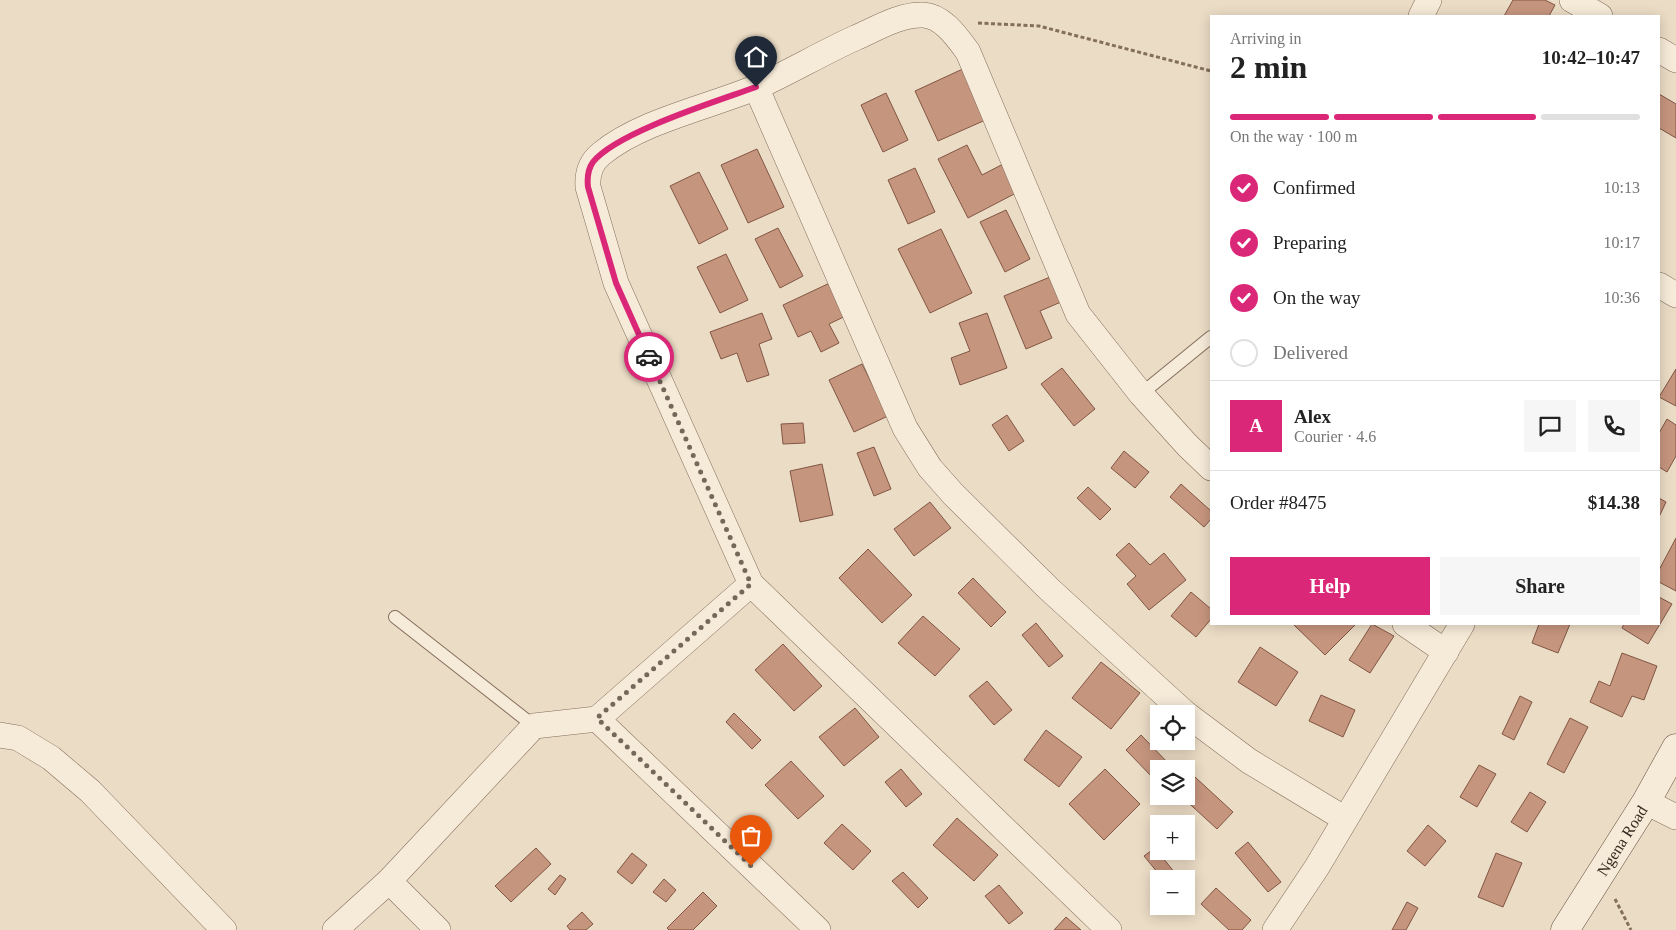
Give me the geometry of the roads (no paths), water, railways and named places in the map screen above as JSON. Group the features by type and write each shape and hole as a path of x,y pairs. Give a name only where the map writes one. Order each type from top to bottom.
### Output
{"street":[{"path":"1422,15 1429,0"},
{"path":"1572,0 1598,15"},
{"path":"1109,930 751,584 616,283 588,187 587,177 592,163 602,154 632,135 756,87 847,42 910,15 926,15 939,21 953,32 968,52 1078,314 1141,394 1187,445 1210,467"},
{"path":"1660,51 1676,60"},
{"path":"756,87 905,428 930,468 1049,589 1176,705"},
{"path":"335,930 389,882 534,726 597,718 751,584"},
{"path":"1406,625 1446,652"},
{"path":"1275,930 1317,867 1461,625"},
{"path":"597,718 818,930"},
{"path":"1195,721 1249,761 1345,819"},
{"path":"0,735 18,738 51,758 90,791 224,930"},
{"name":"Ngena Road","path":"1565,930 1646,802 1676,748"},
{"path":"1646,802 1676,817"},
{"path":"389,882 438,930"}],"lane":[{"path":"1141,394 1210,338"},
{"path":"395,617 534,726"}]}
